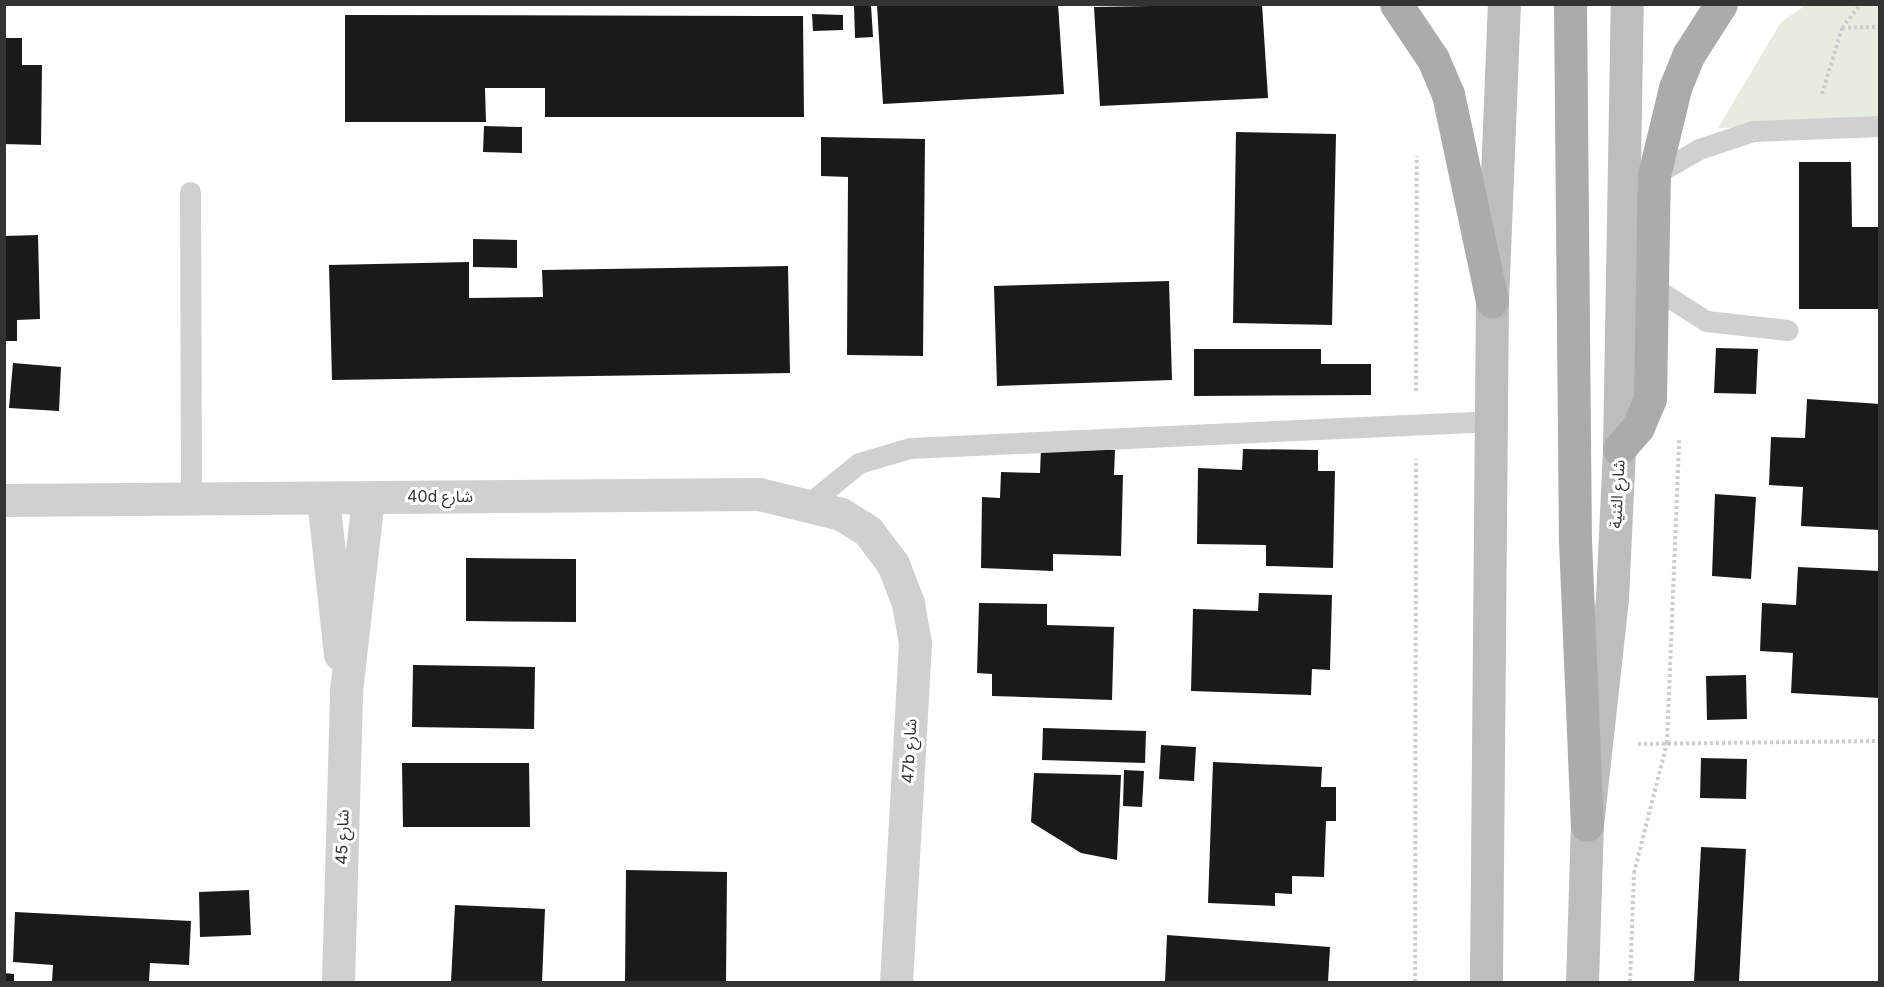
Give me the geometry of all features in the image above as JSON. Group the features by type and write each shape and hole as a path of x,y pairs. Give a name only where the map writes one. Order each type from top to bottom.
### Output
{"main road":[{"path":"1396,4 1433,59 1448,94 1492,301"},
{"path":"1486,982 1494,421 1492,301 1504,4"},
{"path":"1570,4 1575,542 1587,825"},
{"name":"شارع الثنية","path":"1582,982 1587,825 1598,744 1619,449 1627,4"},
{"path":"1619,449 1638,427 1650,399 1654,174 1675,88 1689,54 1720,4"}],"street":[{"name":"40d شارع","path":"4,500 759,494 810,502 868,531"},
{"name":"شارع 45","path":"338,982 346,692 368,497"},
{"name":"شارع 45","path":"323,498 346,692"},
{"name":"47b شارع","path":"868,531 893,564 909,603 915,643 896,982"}],"lane":[{"path":"1654,174 1725,138 1814,127 1880,126"},
{"path":"190,192 191,498"},
{"path":"1653,287 1706,321 1788,330"},
{"path":"810,502 860,463 910,448 1494,421"}],"path":[{"path":"1814,127 1842,28 1861,4"},
{"path":"1842,28 1880,27"},
{"path":"1415,982 1417,145"},
{"path":"1630,982 1634,873 1667,743 1679,428"},
{"path":"1598,744 1880,741"}],"shaded area":[{"path":"1806,5 1879,5 1879,123 1718,128 1781,22"}],"building":[{"path":"1058,4 1064,94 883,104 877,5"},
{"path":"1262,4 1268,98 1100,106 1094,7"},
{"path":"854,5 871,5 873,37 855,38"},
{"path":"812,14 843,15 843,30 813,31"},
{"path":"345,15 803,16 804,117 545,117 545,88 485,88 486,122 345,122"},
{"path":"4,38 22,38 22,65 42,65 41,145 4,144"},
{"path":"484,126 522,127 522,153 483,152"},
{"path":"1236,132 1336,134 1332,325 1233,323"},
{"path":"821,137 925,139 923,356 847,355 848,177 821,176"},
{"path":"1799,162 1851,162 1852,227 1880,227 1880,309 1799,309"},
{"path":"38,235 40,319 17,320 17,341 4,341 4,236"},
{"path":"473,239 517,240 517,268 473,267"},
{"path":"469,262 469,298 543,297 542,270 788,266 790,373 332,380 329,265"},
{"path":"1169,281 1172,380 997,386 994,286"},
{"path":"1716,348 1758,349 1756,394 1714,393"},
{"path":"1194,349 1321,349 1321,364 1371,364 1371,395 1194,396"},
{"path":"13,363 61,367 59,411 9,408"},
{"path":"1807,399 1880,404 1880,530 1801,526 1803,487 1769,485 1771,437 1805,438"},
{"path":"1041,448 1115,450 1114,475 1123,475 1121,556 1053,554 1053,571 981,568 982,497 1000,498 1001,472 1040,473"},
{"path":"1243,449 1318,450 1318,471 1335,471 1333,568 1266,566 1266,545 1197,544 1198,468 1242,470"},
{"path":"1715,494 1756,497 1751,579 1712,576"},
{"path":"466,558 576,559 576,622 466,621"},
{"path":"1798,567 1880,571 1880,698 1791,693 1793,653 1760,651 1762,603 1796,605"},
{"path":"1259,593 1332,595 1330,670 1312,669 1311,695 1191,691 1193,609 1258,611"},
{"path":"979,603 1047,604 1047,625 1114,627 1112,700 992,696 992,674 977,673"},
{"path":"413,665 535,667 534,729 412,727"},
{"path":"1746,675 1747,719 1707,720 1706,676"},
{"path":"1043,728 1146,731 1145,763 1042,760"},
{"path":"1161,745 1196,747 1194,781 1159,779"},
{"path":"1701,758 1747,759 1746,799 1700,798"},
{"path":"1213,762 1322,767 1321,787 1336,787 1336,821 1326,821 1324,877 1292,876 1292,894 1275,893 1275,906 1208,903"},
{"path":"402,763 529,763 530,827 403,827"},
{"path":"1124,770 1144,771 1142,807 1123,806"},
{"path":"1034,773 1121,775 1117,860 1081,853 1031,822"},
{"path":"1701,847 1746,849 1739,982 1694,982"},
{"path":"626,870 727,872 726,982 625,982"},
{"path":"249,890 251,935 200,937 199,892"},
{"path":"455,905 545,909 542,982 451,982"},
{"path":"15,912 191,921 189,965 150,963 149,982 52,982 53,965 13,962"},
{"path":"1167,935 1330,947 1328,982 1165,982"},
{"path":"4,973 14,974 14,982 4,982"}]}
